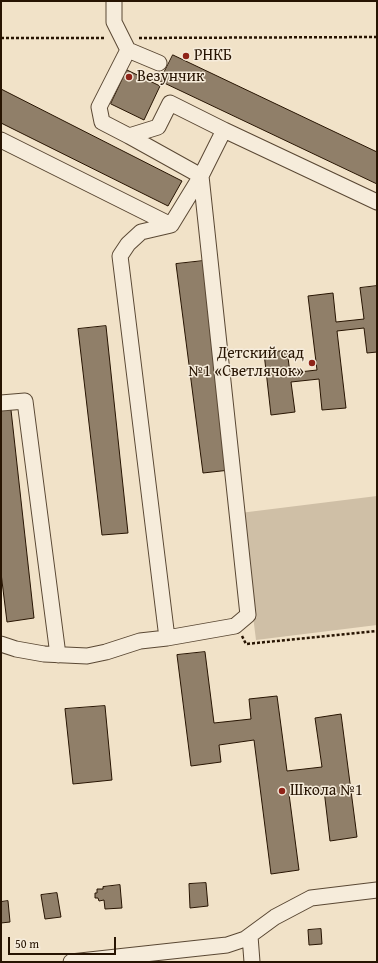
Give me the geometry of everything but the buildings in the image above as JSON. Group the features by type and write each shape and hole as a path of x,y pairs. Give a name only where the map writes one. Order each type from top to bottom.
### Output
{"street":[{"path":"114,1 114,22 125,44 159,64"},
{"path":"125,44 99,107 102,122 201,176"},
{"path":"129,136 158,127 170,103 377,202"},
{"path":"167,638 120,256 128,244 141,232 171,225 201,176 224,130"},
{"path":"1,140 171,225"},
{"path":"1,644 22,650 58,655 87,656 106,652 140,641 167,638 236,626 248,615 201,176"},
{"path":"1,403 25,401 58,655"},
{"path":"71,962 227,945 245,939 275,917 311,898 377,890"},
{"path":"250,936 252,962"}],"path":[{"path":"1,38 125,44 377,37"},
{"path":"236,626 246,644 377,631"}],"shaded area":[{"path":"377,496 377,625 256,640 240,513"}],"place":[{"name":"РНКБ","path":"186,56"},
{"name":"Везунчик","path":"129,77"},
{"name":"Детский сад №1 «Светлячок»","path":"312,363"},
{"name":"Школа №1","path":"282,791"}]}
